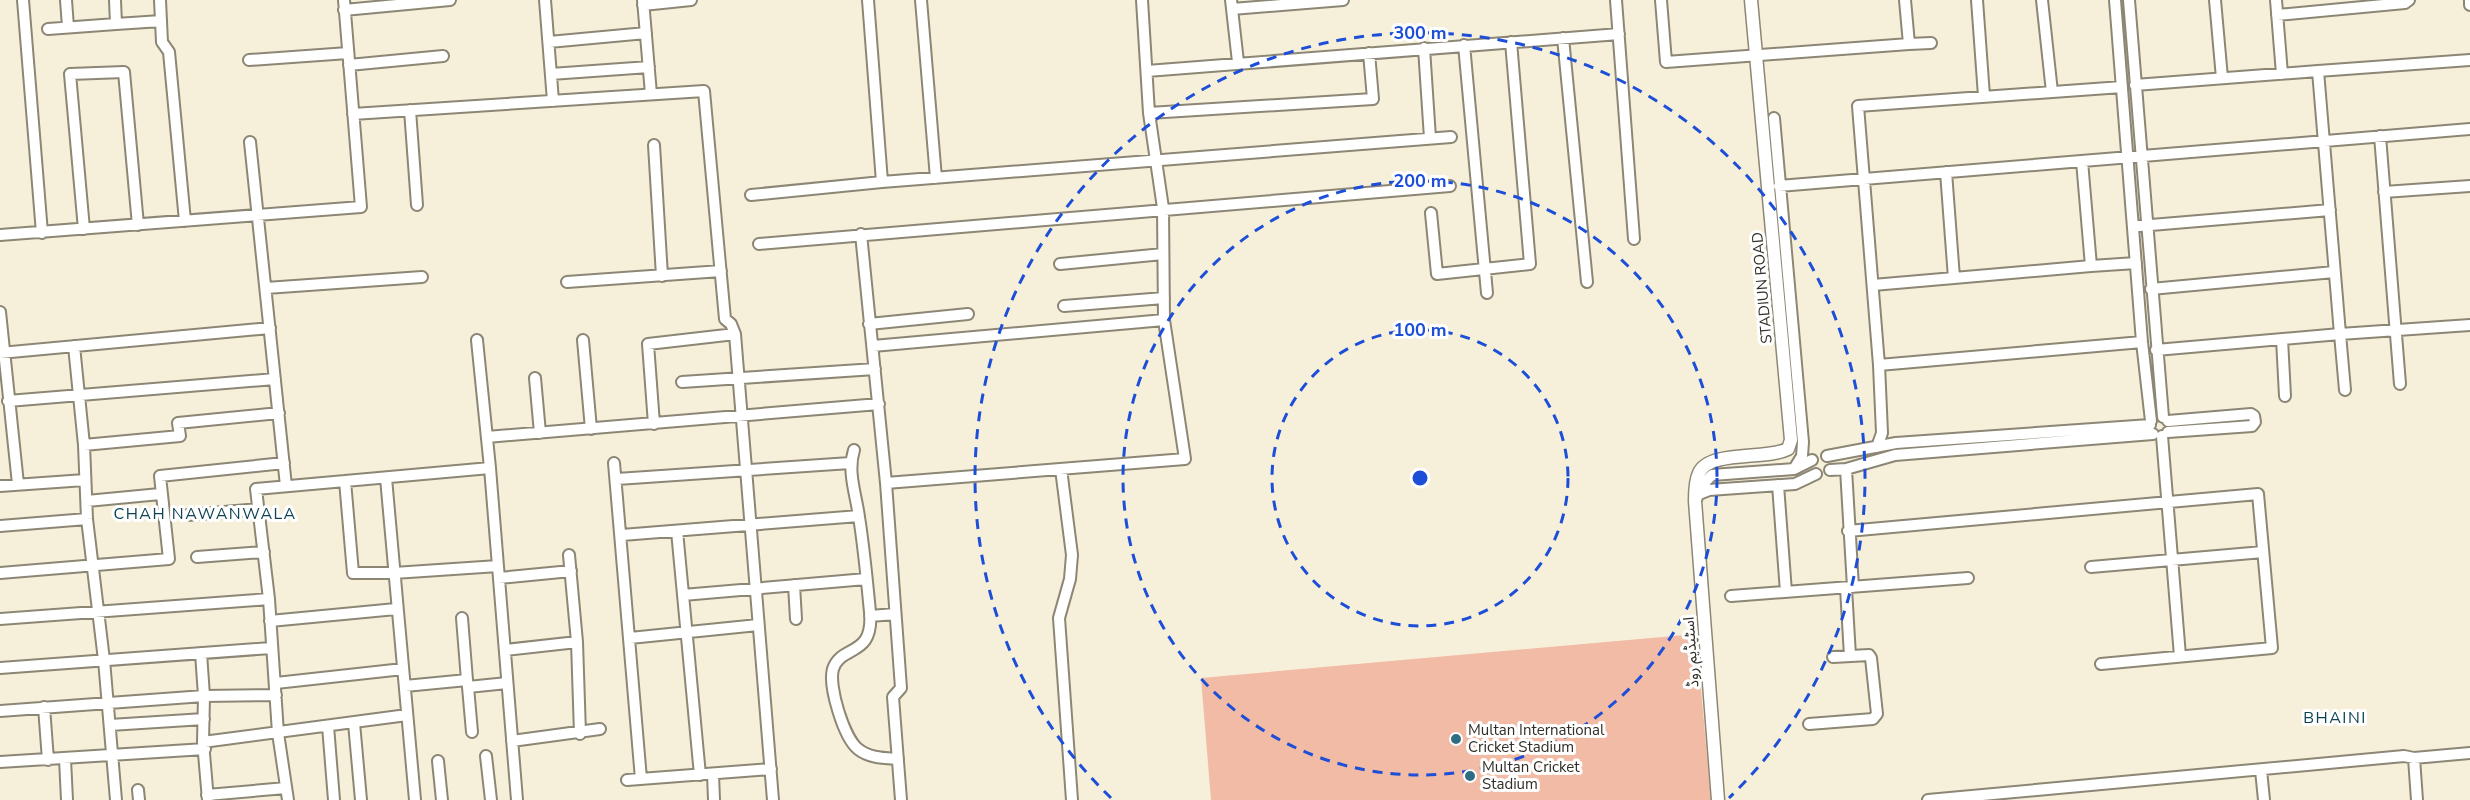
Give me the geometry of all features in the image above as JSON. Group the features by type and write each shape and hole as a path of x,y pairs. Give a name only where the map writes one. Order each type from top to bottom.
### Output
{"main road":[{"name":"STADIUN ROAD","path":"1697,498 1696,481 1703,467 1724,459 1782,452 1788,449 1791,440 1751,0"},
{"name":"اسٹیڈیم روڈ","path":"1697,498 1718,800"}],"street":[{"path":"23,0 42,233"},
{"path":"66,0 68,27"},
{"path":"115,0 116,24"},
{"path":"160,0 162,42 169,52 185,221"},
{"path":"0,235 361,207 344,5 450,0"},
{"path":"546,0 553,101"},
{"path":"651,94 643,3 691,0"},
{"path":"868,0 882,182"},
{"path":"921,0 936,178"},
{"path":"886,483 1185,459 1164,320 1163,208 1149,113 1142,0"},
{"path":"1238,62 1231,4 1343,0"},
{"path":"1616,0 1635,239"},
{"path":"1661,0 1666,62 1931,43"},
{"path":"1905,0 1909,44"},
{"path":"1977,0 1984,96"},
{"path":"2042,0 2052,92"},
{"path":"2115,0 2142,342 2159,427"},
{"path":"2129,0 2156,350 2159,427 2180,656"},
{"path":"2215,0 2222,78"},
{"path":"2276,0 2282,74"},
{"path":"2277,15 2405,3 2409,0"},
{"path":"2470,0 2470,5"},
{"path":"48,29 161,21"},
{"path":"549,42 646,33"},
{"path":"1147,71 1238,62 1619,34"},
{"path":"1563,38 1587,282"},
{"path":"1431,213 1437,274 1530,264 1511,42"},
{"path":"1464,45 1487,293"},
{"path":"1424,48 1430,138"},
{"path":"1149,113 1373,99 1368,52"},
{"path":"249,60 443,57"},
{"path":"2135,85 2470,60"},
{"path":"551,74 649,67"},
{"path":"2318,71 2345,390"},
{"path":"84,230 70,74 124,72 138,225"},
{"path":"1877,447 1882,433 1879,365 1858,106 2122,87"},
{"path":"352,114 704,91 725,319 731,324 735,334 773,800"},
{"path":"410,110 417,205"},
{"path":"1774,118 1803,442 1802,456 1794,469"},
{"path":"1779,186 2470,129"},
{"path":"2380,136 2400,384"},
{"path":"752,195 1156,159 1451,137"},
{"path":"250,142 286,486"},
{"path":"654,145 662,276"},
{"path":"2082,160 2091,267"},
{"path":"1946,172 1954,278"},
{"path":"759,244 1163,208 1450,186"},
{"path":"2384,192 2470,186"},
{"path":"2133,226 2330,210"},
{"path":"861,234 886,483 900,688 893,697 901,800"},
{"path":"1060,264 1163,254"},
{"path":"1873,285 2136,263"},
{"path":"567,282 721,271"},
{"path":"2151,289 2334,272"},
{"path":"266,288 422,277"},
{"path":"1064,306 1164,298"},
{"path":"0,312 18,484"},
{"path":"870,324 968,314"},
{"path":"873,346 1164,320"},
{"path":"2156,350 2340,334 2470,326"},
{"path":"3,353 270,328"},
{"path":"654,424 648,344 735,334"},
{"path":"2282,339 2285,396"},
{"path":"477,340 490,468 517,800"},
{"path":"583,340 591,429"},
{"path":"1879,365 2142,342"},
{"path":"74,346 84,445 87,519 104,660 116,800"},
{"path":"682,382 875,369"},
{"path":"535,378 540,433"},
{"path":"8,401 275,379"},
{"path":"487,437 879,404"},
{"path":"84,445 180,436 178,423 279,413"},
{"path":"1697,498 1712,475 1794,469 1818,455 1827,456 1896,443 2159,427 2252,426 2255,424 2254,416 2251,414 2159,427 1896,455 1846,469 1830,470"},
{"path":"854,450 850,463 859,516 870,616 866,641 858,648 842,655 834,667 832,681 840,715 850,741 860,750 876,757 898,759"},
{"path":"1697,498 1709,490 1795,484 1816,474 1824,475 1832,465 1827,456"},
{"path":"1812,460 1812,471 1816,474"},
{"path":"0,573 169,559 160,494 160,476 284,463"},
{"path":"614,463 622,535 641,779"},
{"path":"617,479 850,463"},
{"path":"288,800 278,733 269,599 256,489 490,468"},
{"path":"1061,469 1072,555 1070,579 1059,618 1072,800"},
{"path":"1846,469 1850,656"},
{"path":"386,478 415,800"},
{"path":"0,486 85,480"},
{"path":"345,481 353,573 394,573 498,566"},
{"path":"1778,485 1786,592"},
{"path":"87,501 160,494"},
{"path":"1848,531 2258,494 2272,648 2102,664"},
{"path":"188,515 259,509"},
{"path":"622,535 859,516"},
{"path":"0,526 87,519"},
{"path":"677,531 700,775"},
{"path":"197,557 264,552"},
{"path":"2091,567 2263,552"},
{"path":"570,555 577,642 580,734"},
{"path":"499,578 571,571"},
{"path":"1731,596 1968,578"},
{"path":"683,595 866,579"},
{"path":"794,585 796,619"},
{"path":"0,619 269,599"},
{"path":"270,621 396,609"},
{"path":"870,616 895,614"},
{"path":"462,618 472,732"},
{"path":"630,638 758,625"},
{"path":"505,650 577,642"},
{"path":"0,668 271,648"},
{"path":"201,653 207,798 286,788"},
{"path":"1809,724 1873,718 1877,714 1869,655 1833,657"},
{"path":"276,683 403,669"},
{"path":"405,686 507,683"},
{"path":"0,711 204,696 276,695"},
{"path":"44,707 48,759"},
{"path":"0,762 112,756 204,746 408,715"},
{"path":"110,725 204,719"},
{"path":"354,723 361,800"},
{"path":"328,726 334,800"},
{"path":"512,741 580,734 600,729"},
{"path":"1928,800 2052,795 2261,770 2404,756 2414,758 2470,753"},
{"path":"486,756 491,800"},
{"path":"2414,758 2417,800"},
{"path":"65,759 67,800"},
{"path":"438,761 442,800"},
{"path":"627,780 771,769"},
{"path":"2261,770 2264,800"},
{"path":"713,774 714,800"}],"shaded area":[{"name":"Multan International Cricket Stadium","path":"1696,634 1711,800 1211,800 1201,678"}],"place":[{"name":"Multan International Cricket Stadium","path":"1456,739"},
{"name":"Multan Cricket Stadium","path":"1470,776"}],"district":[{"name":"CHAH NAWANWALA","path":"205,513"},
{"name":"BHAINI","path":"2335,717"}]}
